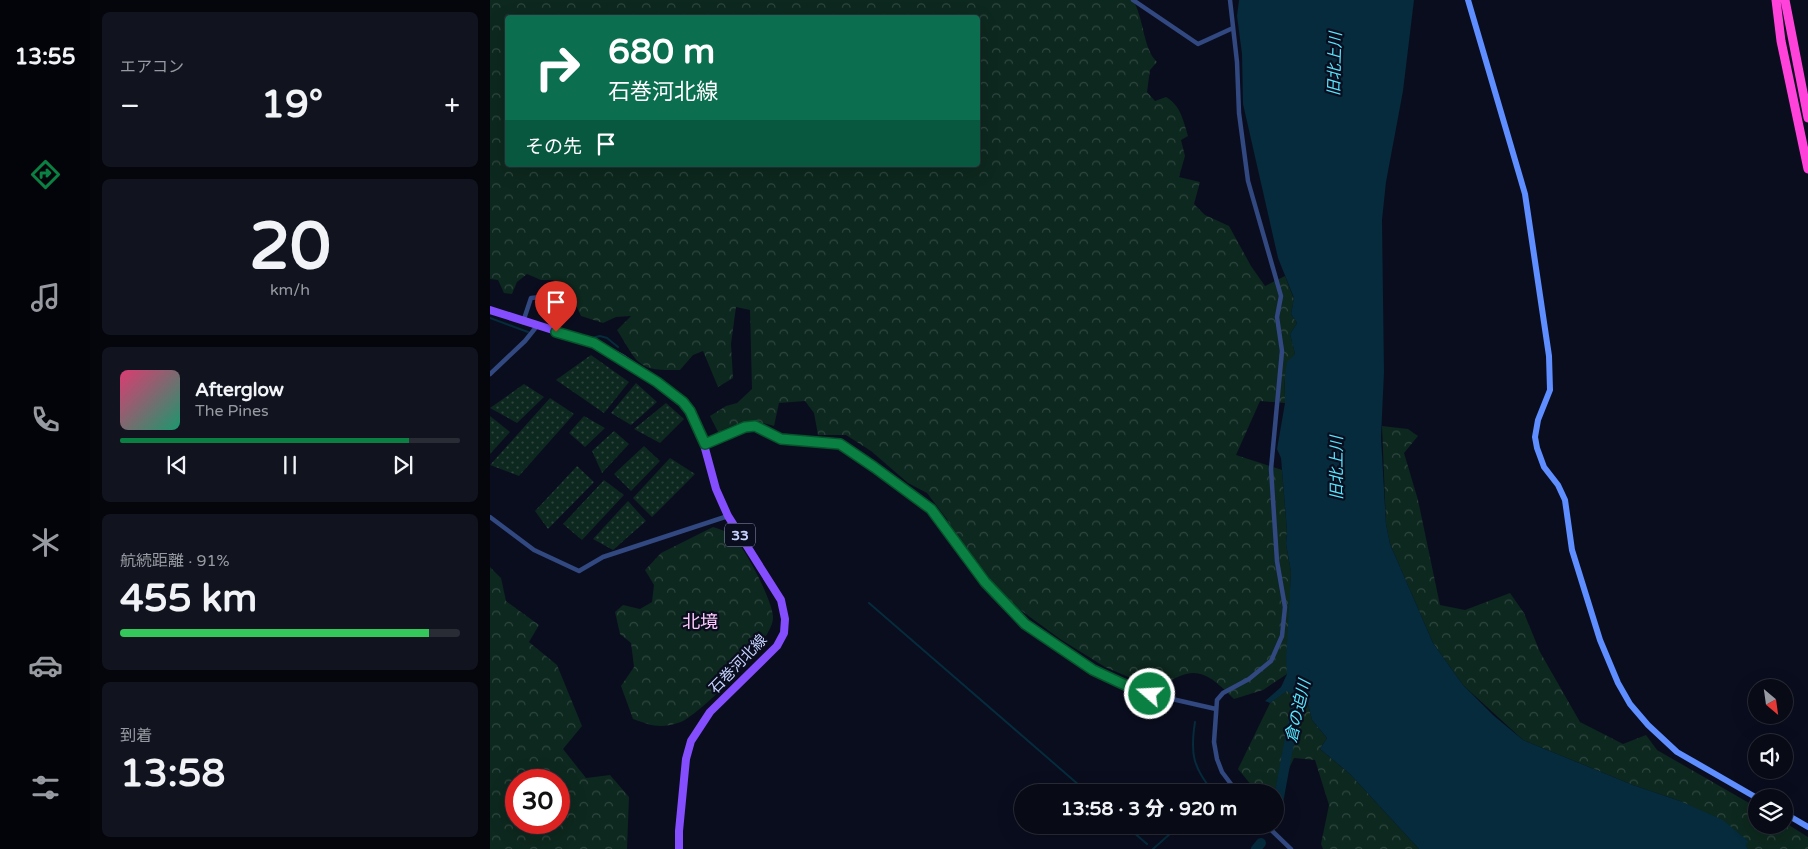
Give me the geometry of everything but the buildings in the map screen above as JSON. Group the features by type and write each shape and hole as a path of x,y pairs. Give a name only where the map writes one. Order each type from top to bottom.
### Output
{"highway":[{"path":"1776,0 1781,41 1808,169"},
{"path":"1785,0 1808,118"}],"main road":[{"name":"石巻河北線","path":"490,310 594,343 657,382 683,402 690,411 705,444 716,489 728,516 781,600 785,619 784,633 777,646 710,712 691,741 686,759 679,849"}],"street":[{"path":"1133,0 1198,44 1232,28"},
{"path":"1230,0 1237,62 1239,113 1248,181 1281,296 1277,317 1282,351 1271,469 1277,561 1285,607 1282,636 1271,661 1249,679 1222,693 1217,700 1214,742 1222,772 1231,784"},
{"path":"1468,0 1525,194 1549,356 1550,390 1538,420 1535,437 1537,448 1544,466 1558,485 1565,500 1572,550 1600,640 1618,683 1630,704 1648,725 1677,752 1748,793"},
{"path":"523,322 530,298 541,297"},
{"path":"490,374 525,341 537,326"},
{"path":"705,444 745,427 755,426 781,439 840,444 931,509 998,596 1025,624 1080,662 1123,684 1150,694 1216,710"},
{"path":"490,517 534,550 579,571 603,557 728,516"},
{"path":"1793,818 1808,827"},
{"path":"1275,834 1291,849"}],"green space":[{"path":"490,0 1133,0 1137,7 1149,49 1157,62 1150,70 1147,92 1155,101 1166,97 1175,105 1181,114 1188,136 1181,140 1185,156 1179,177 1200,182 1194,204 1205,215 1229,226 1251,266 1265,286 1285,276 1294,299 1291,314 1297,323 1290,334 1295,354 1286,371 1285,403 1260,401 1236,455 1282,470 1287,531 1286,544 1291,572 1287,674 1263,690 1234,699 1215,681 1198,673 1180,676 1157,689 1105,667 1060,639 1011,603 972,559 946,518 927,493 908,483 871,451 846,435 818,435 814,413 805,401 779,403 774,426 758,422 745,422 718,432 710,416 726,406 737,403 752,389 750,310 736,307 731,344 733,378 718,387 703,351 693,355 680,370 647,367 635,358 617,330 631,316 616,317 603,323 581,316 573,299 562,298 553,280 541,280 527,274 517,282 512,294 504,293 498,280 490,279"},
{"path":"591,355 629,382 604,413 556,380"},
{"path":"636,383 657,402 631,425 611,413"},
{"path":"524,384 544,397 517,423 490,408"},
{"path":"550,398 574,414 519,476 490,465"},
{"path":"666,403 684,419 660,443 634,429"},
{"path":"490,416 510,432 490,454"},
{"path":"584,416 605,428 585,447 569,433"},
{"path":"1382,426 1408,429 1418,436 1404,453 1418,500 1440,605 1465,610 1510,593 1524,613 1540,652 1580,722 1623,744 1646,735 1657,750 1748,802 1748,834 1793,834 1793,828 1808,837 1808,849 1748,849 1680,801 1633,785 1523,740 1463,685 1433,643 1390,544 1386,524"},
{"path":"614,431 629,444 602,473 592,451"},
{"path":"644,446 660,461 631,491 614,474"},
{"path":"670,458 695,474 652,517 633,498"},
{"path":"577,466 594,482 548,529 535,511"},
{"path":"604,480 624,495 582,540 563,524"},
{"path":"628,501 646,521 613,550 593,539"},
{"path":"713,527 731,535 750,561 772,610 773,618 770,629 762,643 735,675 691,716 681,722 662,726 651,725 633,719 621,686 634,667 631,643 620,634 615,612 623,605 640,609 652,602 654,585 645,570 661,553"},
{"path":"490,567 501,578 506,601 539,625 529,642 557,665 582,726 563,749 586,778 610,775 629,797 627,849 490,849"},
{"path":"1298,681 1306,696 1312,720 1327,738 1320,749 1350,774 1419,849 1323,849 1321,844 1329,805 1315,760 1294,758 1282,784 1250,784 1238,769 1270,703"}],"water":[{"name":"旧北上川","path":"1239,0 1414,0 1403,91 1386,182 1382,220 1384,372 1381,437 1386,524 1390,544 1433,643 1463,685 1493,715 1523,740 1633,785 1680,801 1723,820 1748,841 1746,846 1748,849 1419,849 1350,774 1320,749 1327,738 1312,720 1306,696 1298,681 1292,694 1287,691 1270,703 1265,701 1281,687 1287,674 1286,659 1291,572 1286,544 1287,531 1281,458 1277,449 1285,403 1287,362 1295,354 1290,334 1297,323 1291,314 1294,298 1278,258 1243,104 1242,54 1237,16"}],"waterway":[{"path":"490,318 528,332"},
{"path":"564,330 592,338 600,336 607,338 618,347"},
{"path":"869,603 1078,784"},
{"name":"倉の迫川","path":"1281,784 1299,689 1305,673"},
{"path":"1195,722 1193,752 1197,767 1207,784"},
{"path":"1135,834 1147,844"},
{"path":"1153,849 1170,834"},
{"name":"倉の迫川","path":"1256,849 1261,843"}],"district":[{"name":"北境","path":"700,622"}],"route":[{"path":"556,332 594,343 622,358 674,394 690,411 705,444 736,430 755,426 781,439 840,444 931,509 985,582 1025,624 1093,670 1150,694"}]}
